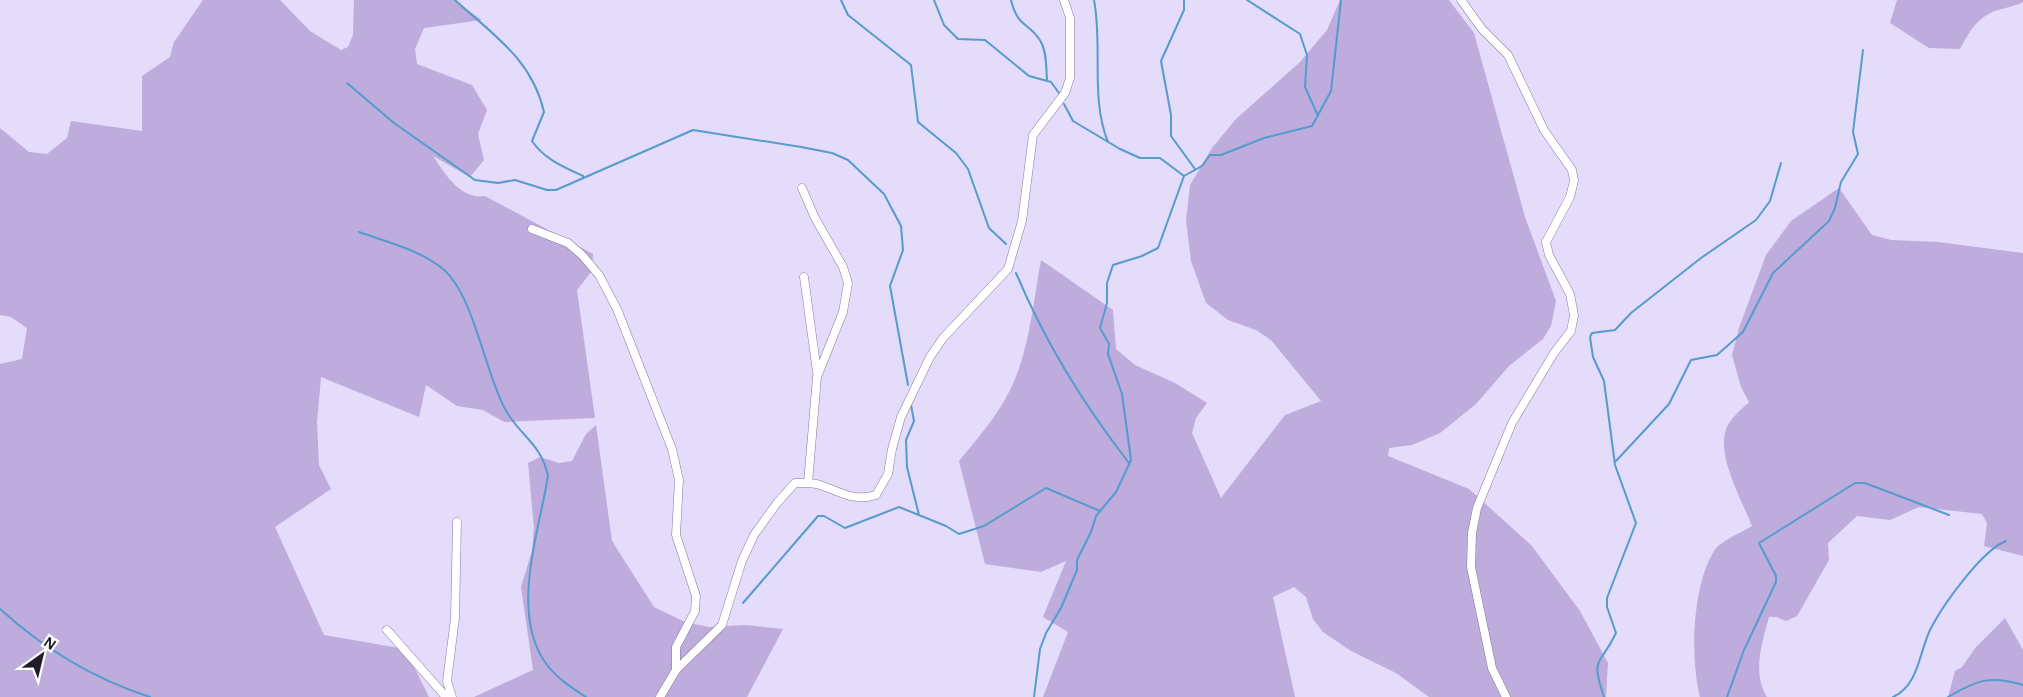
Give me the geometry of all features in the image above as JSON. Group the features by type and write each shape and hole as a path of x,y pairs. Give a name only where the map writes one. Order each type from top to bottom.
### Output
{"street":[{"path":"660,697 676,670 722,626 741,561 765,519 795,483 817,484 851,498 876,495 888,474 901,417 930,357 943,338 1008,268 1022,221 1033,135 1065,93 1070,78 1070,18 1064,0"},
{"path":"1461,0 1516,69 1537,118 1569,165 1574,181 1570,197 1545,242 1549,255 1570,294 1574,315 1571,331 1554,353 1512,423 1477,508 1472,533 1471,567 1492,668 1506,697"},
{"path":"802,188 815,218 845,271 848,283 843,312 817,376"},
{"path":"532,229 568,243 599,275 617,309 669,440 679,480 677,540 696,596 694,611 676,647 676,670"},
{"path":"804,277 817,376 808,483"},
{"path":"452,697 447,681 455,618 457,522"},
{"path":"387,630 446,697"}],"shaded area":[{"path":"203,0 280,0 310,31 341,50 348,47 353,35 354,0 454,0 482,20 424,28 415,49 417,64 472,85 487,110 478,134 484,160 470,177 433,156 448,178 461,190 476,196 485,196 593,254 592,271 577,290 595,418 504,422 483,410 457,406 426,385 419,417 321,377 317,422 319,465 331,489 275,527 324,635 399,648 412,663 429,697 0,697 0,364 22,359 27,328 11,317 0,315 0,128 29,152 47,154 67,138 71,121 142,131 142,76 170,57 174,42"},
{"path":"1340,0 1449,0 1474,33 1525,217 1556,301 1551,326 1543,339 1509,366 1476,404 1440,433 1412,445 1389,448 1388,456 1469,489 1532,546 1580,611 1608,663 1606,697 1429,697 1396,673 1351,651 1323,632 1313,619 1306,597 1294,587 1273,597 1295,697 1043,697 1068,632 1043,617 1066,561 1041,572 985,564 959,461 997,412 1015,379 1026,346 1041,260 1113,310 1116,349 1135,365 1175,383 1207,403 1196,418 1192,433 1221,498 1285,415 1321,401 1271,340 1256,330 1228,320 1206,303 1191,261 1186,221 1190,185 1212,148 1236,119 1300,62 1327,30"},
{"path":"1897,0 2023,0 2023,2 1982,18 1971,30 1960,49 1929,48 1890,23"},
{"path":"1839,188 1872,235 1891,240 1938,242 2023,253 2023,556 1984,546 1987,523 1982,514 1919,507 1890,520 1857,516 1828,543 1829,560 1797,616 1786,621 1769,617 1761,647 1759,668 1762,688 1767,697 1700,697 1694,643 1701,584 1717,547 1752,526 1731,477 1724,450 1727,427 1749,402 1741,387 1732,355 1739,328 1766,255 1791,221"},
{"path":"596,425 612,541 654,607 685,622 709,627 745,625 783,629 747,697 474,697 533,670 521,587 532,551 534,528 528,463 540,457 559,463 572,461 586,434"},
{"path":"2005,618 2023,650 2023,697 1948,697 1955,671 1962,667 1976,647"}],"waterway":[{"path":"455,0 509,49 530,77 544,112 532,141 548,158 583,176"},
{"path":"841,0 848,15 911,65 918,122 956,153 968,169 989,228 1006,244"},
{"path":"934,0 944,25 958,39 985,40 1029,76 1051,82 1059,93"},
{"path":"1011,0 1017,16 1033,31 1043,46 1047,80"},
{"path":"1094,0 1099,108 1108,142"},
{"path":"1184,0 1184,10 1161,61 1171,115 1171,136 1195,169"},
{"path":"1247,0 1300,34 1307,55 1305,87 1318,116"},
{"path":"1034,697 1040,649 1046,633 1061,608 1077,570 1077,560 1096,516 1116,492 1131,460 1122,394 1108,354 1109,344 1100,328 1107,303 1107,283 1113,265 1142,256 1158,248 1184,176 1202,166 1210,155 1221,155 1264,138 1312,126 1331,91 1341,0"},
{"path":"1616,461 1669,404 1691,360 1717,355 1743,332 1773,273 1829,221 1835,208 1841,182 1858,154 1853,132 1863,50"},
{"path":"347,83 394,123 475,180 498,183 515,180 547,190 556,190 693,130 801,147 832,153 848,160 884,194 901,226 903,250 890,286 908,385"},
{"path":"1064,104 1073,121 1140,158 1160,158 1184,176"},
{"path":"1604,697 1597,668 1616,633 1607,607 1607,598 1636,523 1615,465 1604,381 1593,357 1590,337 1592,333 1615,330 1631,313 1701,258 1756,220 1770,201 1781,163"},
{"path":"359,232 403,247 434,262 443,269 463,296 504,407 540,455 548,476 534,547 528,598 530,622 536,645 547,665 560,679 586,697"},
{"path":"1016,273 1039,324 1066,372 1129,463"},
{"path":"911,405 914,421 906,440 907,467 919,515"},
{"path":"1727,697 1744,650 1776,582 1776,576 1759,543 1855,483 1865,483 1949,515"},
{"path":"743,603 818,516 824,516 845,528 899,507 946,526 959,534 984,526 1046,488 1100,511"},
{"path":"1893,697 1902,692 1913,677 1930,630 1953,594 1986,555 2006,541"},
{"path":"0,609 34,637 70,661 89,672 150,697"},
{"path":"1948,697 1984,681 2001,680 2023,685"}]}
